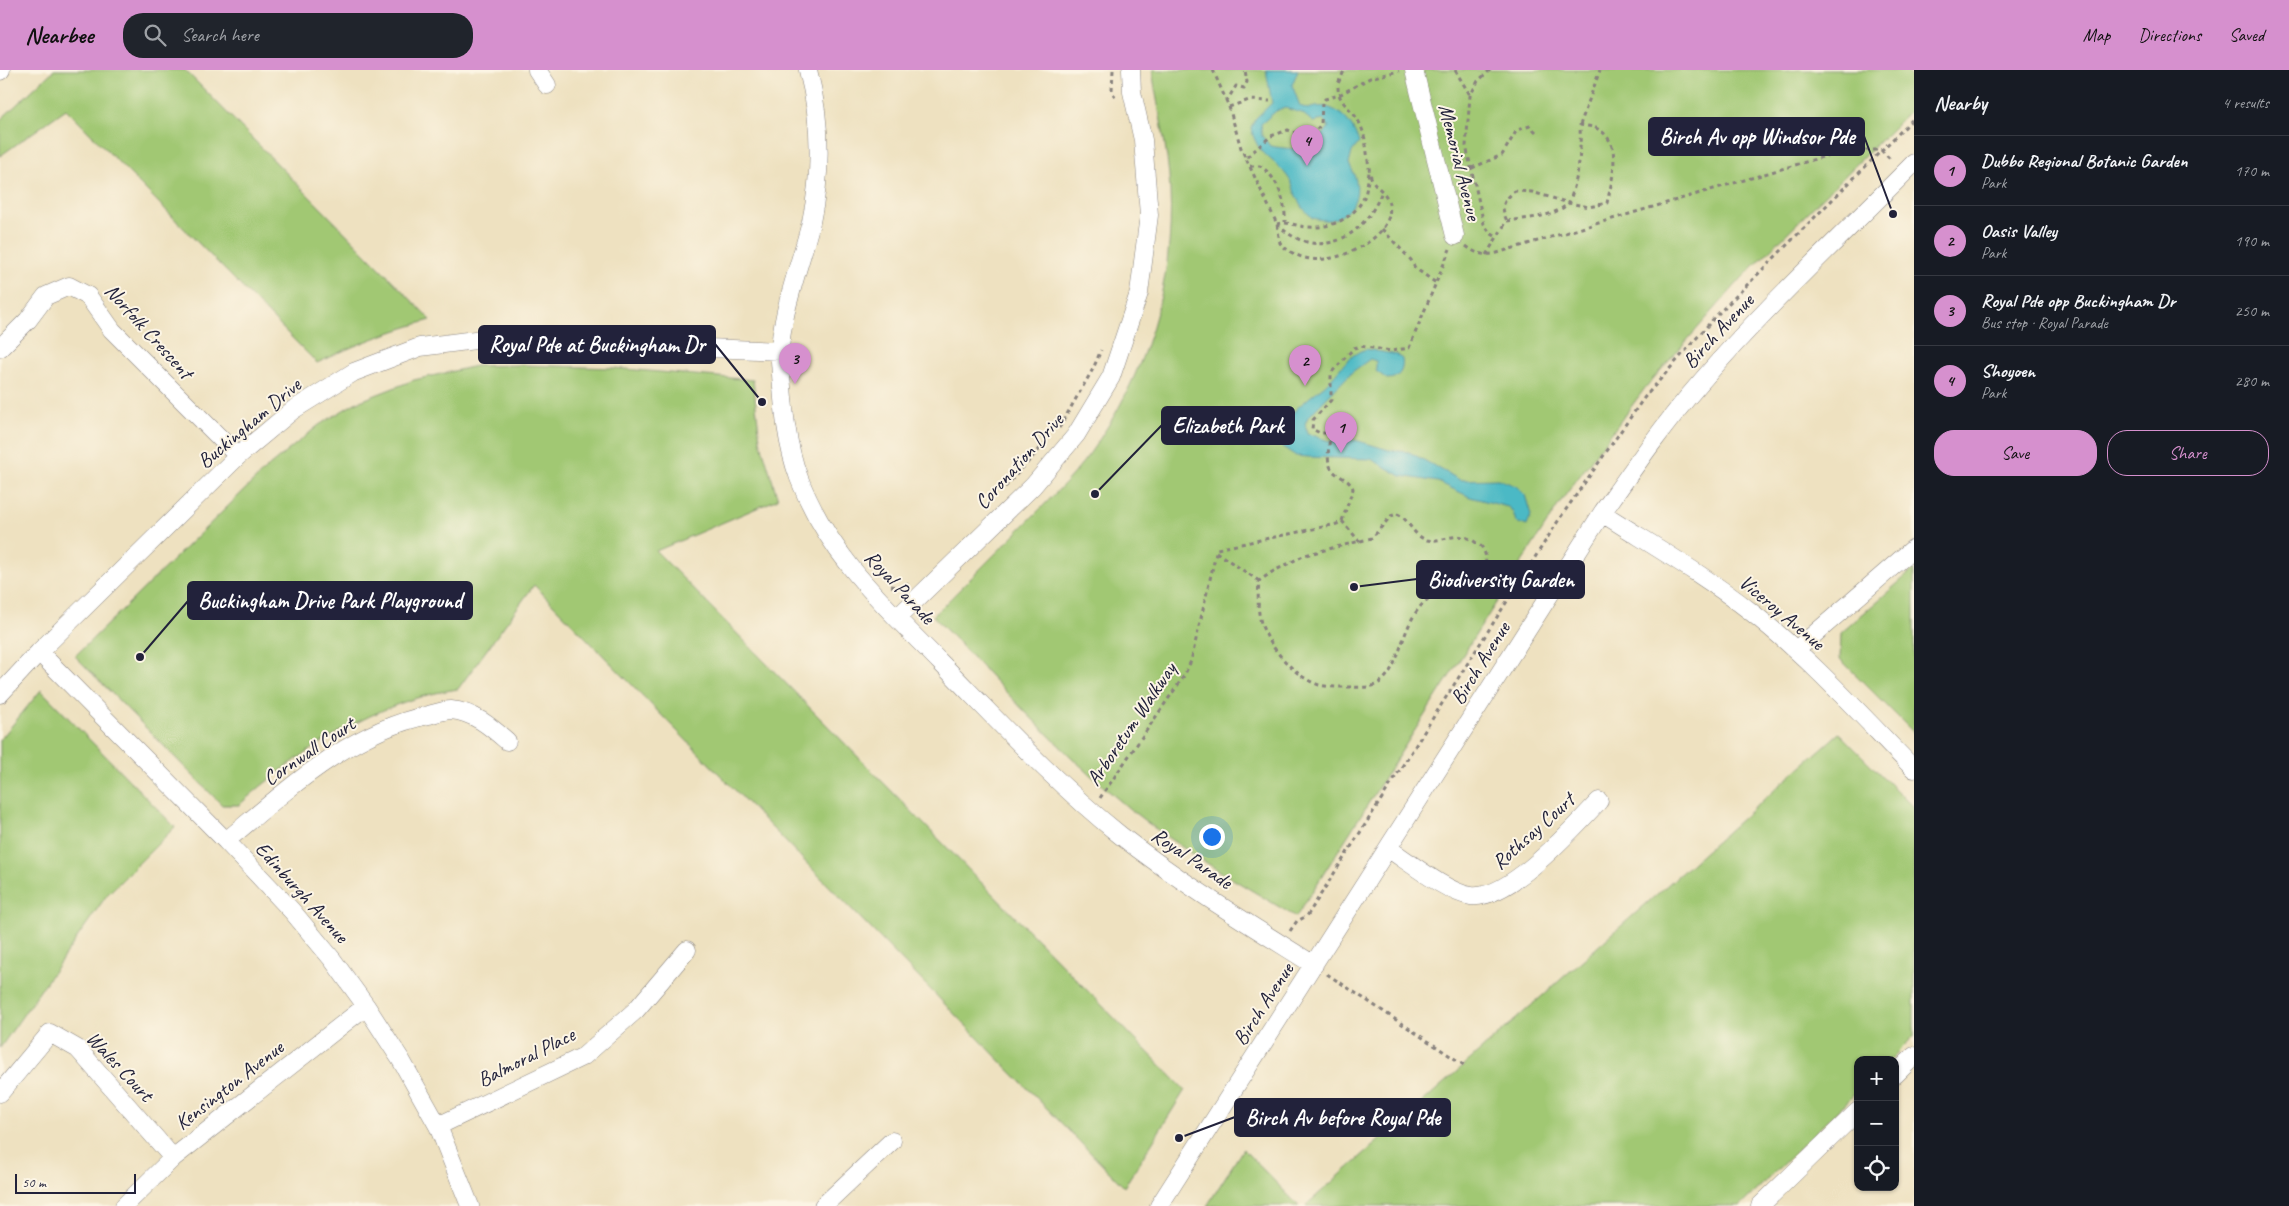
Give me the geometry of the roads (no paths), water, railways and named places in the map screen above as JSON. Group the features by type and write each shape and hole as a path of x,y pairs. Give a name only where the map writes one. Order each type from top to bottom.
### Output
{"street":[{"path":"537,70 547,85"},
{"name":"Royal Parade","path":"808,70 814,92 818,131 819,174 811,221 788,308 780,351 788,435 799,478 836,550 865,586 896,618 1038,761 1091,811 1157,863 1314,965"},
{"name":"Coronation Drive","path":"896,618 1033,486 1076,435 1111,377 1139,293 1149,215 1143,140 1132,92 1131,70"},
{"name":"Memorial Avenue","path":"1414,70 1455,236"},
{"name":"Birch Avenue","path":"1159,1206 1602,514 1647,450 1700,383 1768,310 1909,168"},
{"name":"Norfolk Crescent","path":"0,348 28,320 46,296 69,286 88,296 112,330 238,456"},
{"name":"Buckingham Drive","path":"0,694 39,652 238,456 293,410 354,372 420,347 484,339 780,351"},
{"name":"Viceroy Avenue","path":"1602,514 1720,589 1796,650 1914,769"},
{"path":"1796,650 1914,548"},
{"name":"Edinburgh Avenue","path":"39,652 226,841 292,911 332,959 366,1006 401,1060 438,1126 470,1206"},
{"name":"Cornwall Court","path":"226,841 303,777 370,736 412,718 451,710 482,720 507,741"},
{"name":"Rothsay Court","path":"1389,849 1457,892 1470,896 1483,896 1495,893 1508,885 1559,843 1599,801"},
{"name":"Balmoral Place","path":"438,1126 584,1056 636,1010 688,950"},
{"name":"Kensington Avenue","path":"124,1206 173,1158 366,1006"},
{"name":"Wales Court","path":"0,1093 50,1033 78,1049 173,1158"},
{"path":"1899,1071 1914,1056"},
{"path":"1760,1206 1854,1115"},
{"path":"823,1206 892,1141"}],"water":[{"path":"1266,70 1298,70 1292,85 1300,106 1308,109 1326,107 1334,110 1341,114 1352,127 1359,143 1352,152 1349,164 1357,189 1356,197 1348,211 1331,220 1312,218 1300,204 1290,180 1284,172 1262,152 1251,128 1255,119 1272,103","holes":["1285,108 1302,113 1313,122 1324,120 1329,127 1323,135 1310,144 1296,148 1270,146 1262,136 1261,124 1276,111"]},
{"path":"1366,349 1398,355 1402,359 1402,363 1398,376 1387,379 1376,371 1376,361 1370,359 1352,372 1308,417 1305,424 1307,433 1329,441 1355,440 1389,450 1409,452 1460,480 1498,479 1516,486 1525,495 1531,515 1527,526 1516,522 1513,512 1508,507 1470,497 1438,482 1401,476 1371,459 1296,456 1281,446 1279,434 1292,413 1325,385 1349,359"}],"place":[{"name":"Shoyoen","path":"1307,166"},
{"name":"Birch Av opp Windsor Pde","path":"1893,214"},
{"name":"Royal Pde opp Buckingham Dr","path":"795,384"},
{"name":"Oasis Valley","path":"1305,386"},
{"name":"Royal Pde at Buckingham Dr","path":"762,402"},
{"name":"Dubbo Regional Botanic Garden","path":"1341,453"},
{"name":"Elizabeth Park","path":"1095,494"},
{"name":"Biodiversity Garden","path":"1354,587"},
{"name":"Buckingham Drive Park Playground","path":"140,657"},
{"name":"Birch Av before Royal Pde","path":"1179,1138"}]}
